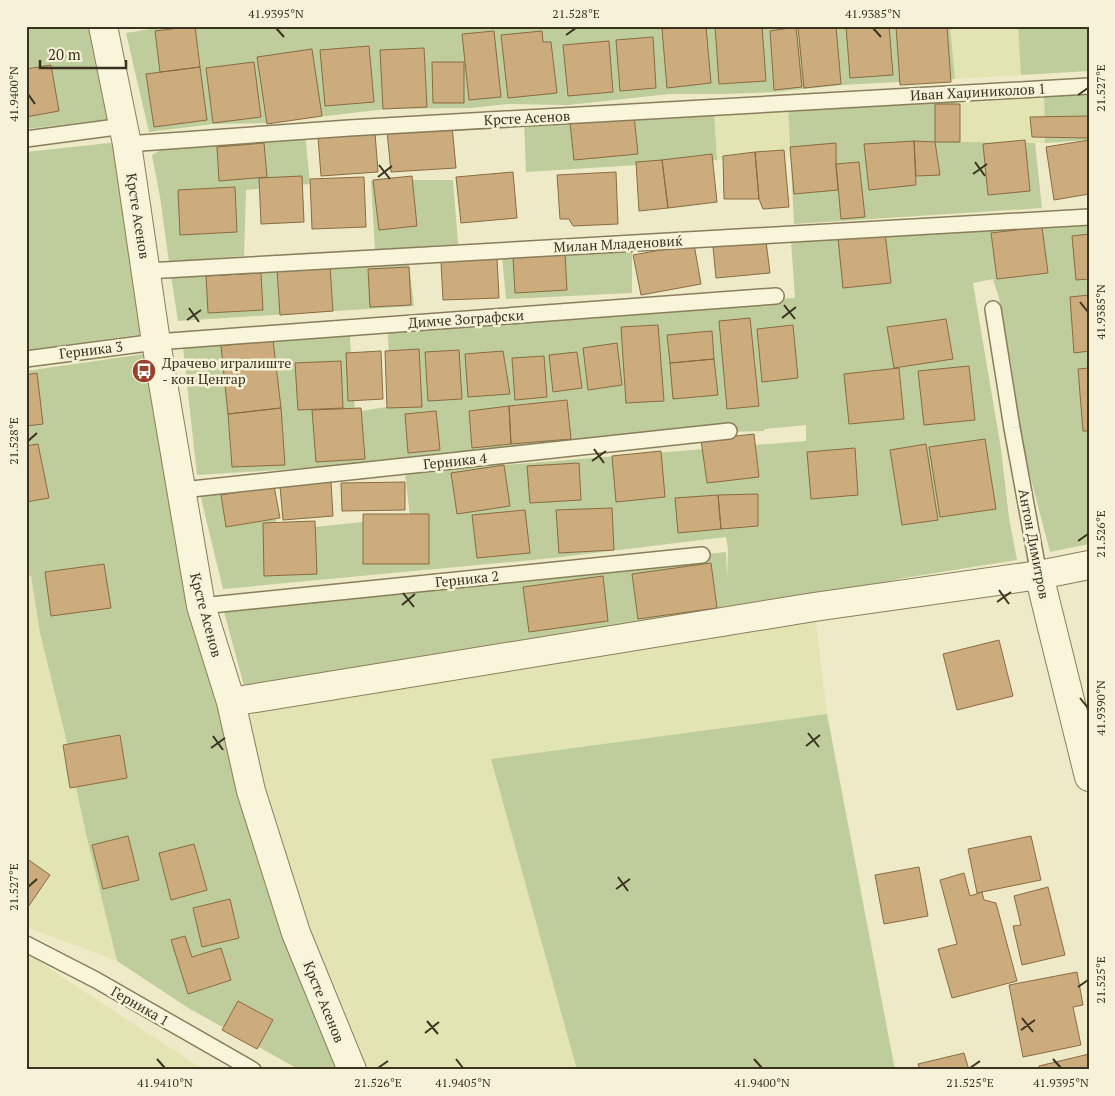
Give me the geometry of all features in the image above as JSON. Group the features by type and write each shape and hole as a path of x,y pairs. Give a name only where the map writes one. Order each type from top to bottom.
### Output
{"street":[{"name":"Крсте Асенов","path":"103,26 125,135 147,271 156,342 201,606 231,702 252,791 296,933 352,1070"},
{"path":"231,702 814,607 1039,575 1089,565"},
{"name":"Антон Димитров","path":"1039,575 1089,777"}],"lane":[{"name":"Иван Хаџиниколов 1","path":"867,99 1089,86"},
{"name":"Крсте Асенов","path":"26,139 349,128 867,99"},
{"name":"Милан Младеновиќ","path":"147,271 1089,217"},
{"name":"Димче Зографски","path":"156,342 776,296"},
{"name":"Антон Димитров","path":"993,309 1012,428 1039,575"},
{"name":"Герника 3","path":"26,358 156,342"},
{"name":"Герника 4","path":"182,490 729,432"},
{"name":"Герника 2","path":"201,606 702,554"},
{"name":"Герника 1","path":"26,944 96,980 253,1070"}],"green space":[{"path":"26,26 91,26 110,119 26,129"},
{"path":"169,26 950,26 955,79 843,85 774,92 670,94 568,105 507,104 471,108 386,109 266,123 213,124 149,132 126,33"},
{"path":"950,26 1018,26 1021,75 955,79"},
{"path":"1018,26 1089,26 1089,71 1021,75"},
{"path":"1089,91 1089,140 1045,143 1044,93"},
{"path":"1044,93 1045,143 960,142 954,94"},
{"path":"954,94 960,142 1035,143 1042,208 794,224 788,108"},
{"path":"788,108 790,157 717,160 714,111"},
{"path":"714,111 717,160 526,172 524,118"},
{"path":"305,132 310,184 246,190 244,256 169,262 152,155 174,146"},
{"path":"118,142 144,334 26,350 26,152"},
{"path":"453,180 458,244 375,250 371,181"},
{"path":"1089,221 1089,544 1050,552 1023,449 1011,365 999,298 993,279 973,283 1001,449 1009,518 1017,560 726,610 616,625 244,686 223,608 726,552 727,578 728,549 726,537 553,558 223,589 199,490 271,483 277,531 410,517 405,473 806,441 806,425 765,429 764,431 724,432 414,457 323,467 197,475 182,338 349,324 355,412 392,406 387,321 795,298 791,241"},
{"path":"632,251 632,293 506,299 502,256"},
{"path":"409,264 414,306 178,321 171,276 348,265"},
{"path":"151,353 197,625 241,799 338,1070 300,1070 190,1009 117,961 40,633 31,576 26,575 26,371"},
{"path":"26,575 31,576 40,633 117,961 26,927"},
{"path":"814,607 827,714 492,759 577,1070 352,1070 231,702"},
{"path":"827,714 895,1070 577,1070 491,759"},
{"path":"26,953 204,1070 26,1070"}],"building":[{"path":"195,26 200,67 160,72 155,31"},
{"path":"706,26 711,83 667,88 662,29"},
{"path":"715,26 762,26 766,81 719,84"},
{"path":"836,26 841,84 804,88 798,27"},
{"path":"846,26 889,26 893,75 850,78"},
{"path":"896,26 947,26 951,82 900,85"},
{"path":"796,27 802,87 774,90 770,31"},
{"path":"494,31 501,97 469,100 462,34"},
{"path":"542,31 543,42 551,42 557,93 508,98 501,35"},
{"path":"653,37 656,88 620,91 616,40"},
{"path":"609,41 613,92 568,96 563,45"},
{"path":"369,46 374,102 325,106 320,50"},
{"path":"424,48 427,107 383,109 380,50"},
{"path":"312,49 322,116 267,124 257,57"},
{"path":"254,62 261,117 213,123 206,68"},
{"path":"432,62 464,62 464,103 433,103"},
{"path":"51,65 59,111 26,117 26,69"},
{"path":"200,67 207,120 154,127 146,74"},
{"path":"935,104 960,104 960,142 935,142"},
{"path":"634,116 638,154 574,160 570,123"},
{"path":"1089,116 1089,138 1032,137 1030,117"},
{"path":"452,126 456,168 391,172 387,131"},
{"path":"375,133 378,172 321,176 318,137"},
{"path":"1025,140 1030,191 988,195 983,144"},
{"path":"1089,140 1089,194 1054,200 1046,147"},
{"path":"914,141 916,185 869,190 864,144"},
{"path":"914,141 935,142 940,175 916,176"},
{"path":"264,143 267,177 219,181 217,147"},
{"path":"836,143 838,190 794,194 790,147"},
{"path":"784,150 789,207 763,209 759,199 755,152"},
{"path":"755,152 759,199 724,199 723,156"},
{"path":"712,154 717,202 668,208 662,160"},
{"path":"662,160 668,208 639,211 636,162"},
{"path":"859,162 865,217 841,219 836,164"},
{"path":"513,172 517,218 461,223 456,177"},
{"path":"616,172 618,224 573,226 569,219 560,219 557,175"},
{"path":"302,176 304,222 261,224 259,178"},
{"path":"412,176 417,226 379,230 373,180"},
{"path":"364,177 366,227 312,229 310,179"},
{"path":"235,187 237,232 180,235 178,190"},
{"path":"1042,227 1048,273 997,279 991,233"},
{"path":"885,233 891,283 843,288 838,238"},
{"path":"1089,234 1089,279 1076,280 1072,236"},
{"path":"766,241 770,273 716,278 713,247"},
{"path":"694,244 701,284 641,295 633,255"},
{"path":"565,254 567,290 515,293 513,257"},
{"path":"497,259 499,298 443,300 441,262"},
{"path":"330,266 333,311 280,315 277,270"},
{"path":"409,267 411,305 370,307 368,269"},
{"path":"261,273 263,310 208,313 206,276"},
{"path":"1089,295 1089,351 1074,353 1070,297"},
{"path":"750,318 759,406 727,409 719,321"},
{"path":"946,319 953,359 894,368 887,327"},
{"path":"658,325 664,401 626,403 621,327"},
{"path":"793,325 798,378 762,382 757,329"},
{"path":"712,331 714,359 670,363 667,335"},
{"path":"273,340 281,408 228,414 221,346"},
{"path":"617,343 622,385 588,390 583,348"},
{"path":"419,349 422,407 387,408 385,351"},
{"path":"459,350 462,399 428,401 425,352"},
{"path":"381,351 383,399 348,401 346,353"},
{"path":"503,351 510,394 468,397 465,354"},
{"path":"577,352 582,388 553,392 549,355"},
{"path":"544,356 547,397 515,400 512,358"},
{"path":"714,359 718,395 673,399 670,363"},
{"path":"341,361 343,408 298,410 295,363"},
{"path":"969,366 975,420 924,425 918,371"},
{"path":"899,368 904,419 849,424 844,374"},
{"path":"1089,368 1089,431 1083,431 1078,369"},
{"path":"37,373 43,424 26,426 26,375"},
{"path":"567,400 571,439 511,444 509,406"},
{"path":"509,406 511,444 472,448 469,411"},
{"path":"281,408 285,465 232,467 228,414"},
{"path":"361,408 365,459 316,462 312,410"},
{"path":"436,411 440,450 408,453 405,414"},
{"path":"754,434 759,477 707,483 701,440"},
{"path":"985,439 996,509 940,517 929,447"},
{"path":"38,444 49,498 26,502 26,446"},
{"path":"926,444 938,520 902,525 890,450"},
{"path":"855,448 858,495 811,499 807,452"},
{"path":"661,451 665,497 616,502 612,456"},
{"path":"579,463 581,500 530,503 527,466"},
{"path":"504,465 510,506 457,514 451,473"},
{"path":"331,482 333,516 283,520 280,486"},
{"path":"405,482 405,510 342,511 341,483"},
{"path":"274,486 280,518 226,527 221,495"},
{"path":"758,494 758,526 721,529 718,495"},
{"path":"718,495 721,529 678,533 675,498"},
{"path":"612,508 614,550 559,553 556,510"},
{"path":"525,510 530,553 477,558 472,515"},
{"path":"363,514 429,514 429,564 363,564"},
{"path":"315,521 317,574 264,576 263,523"},
{"path":"711,563 717,608 638,619 632,574"},
{"path":"104,564 111,608 51,616 45,572"},
{"path":"603,576 608,621 529,632 523,587"},
{"path":"999,640 1013,696 957,710 943,654"},
{"path":"120,735 127,778 70,788 63,745"},
{"path":"128,836 139,880 103,889 92,845"},
{"path":"1031,836 1041,880 977,893 968,849"},
{"path":"194,844 207,890 171,900 159,853"},
{"path":"26,858 50,875 26,910"},
{"path":"919,867 928,916 884,924 875,875"},
{"path":"964,873 970,896 982,892 984,900 996,903 1017,981 952,998 938,949 957,944 940,880"},
{"path":"1048,887 1065,955 1022,965 1013,926 1021,925 1014,896"},
{"path":"230,899 239,938 202,947 193,908"},
{"path":"185,936 192,957 221,948 231,980 188,994 171,940"},
{"path":"1077,972 1083,1005 1073,1007 1081,1045 1023,1057 1009,985"},
{"path":"238,1001 273,1020 257,1049 222,1030"},
{"path":"964,1053 969,1070 920,1070 918,1064"},
{"path":"1089,1054 1089,1070 1040,1070 1039,1066"}],"place":[{"name":"Драчево игралиште - кон Центар","path":"144,371"}]}
